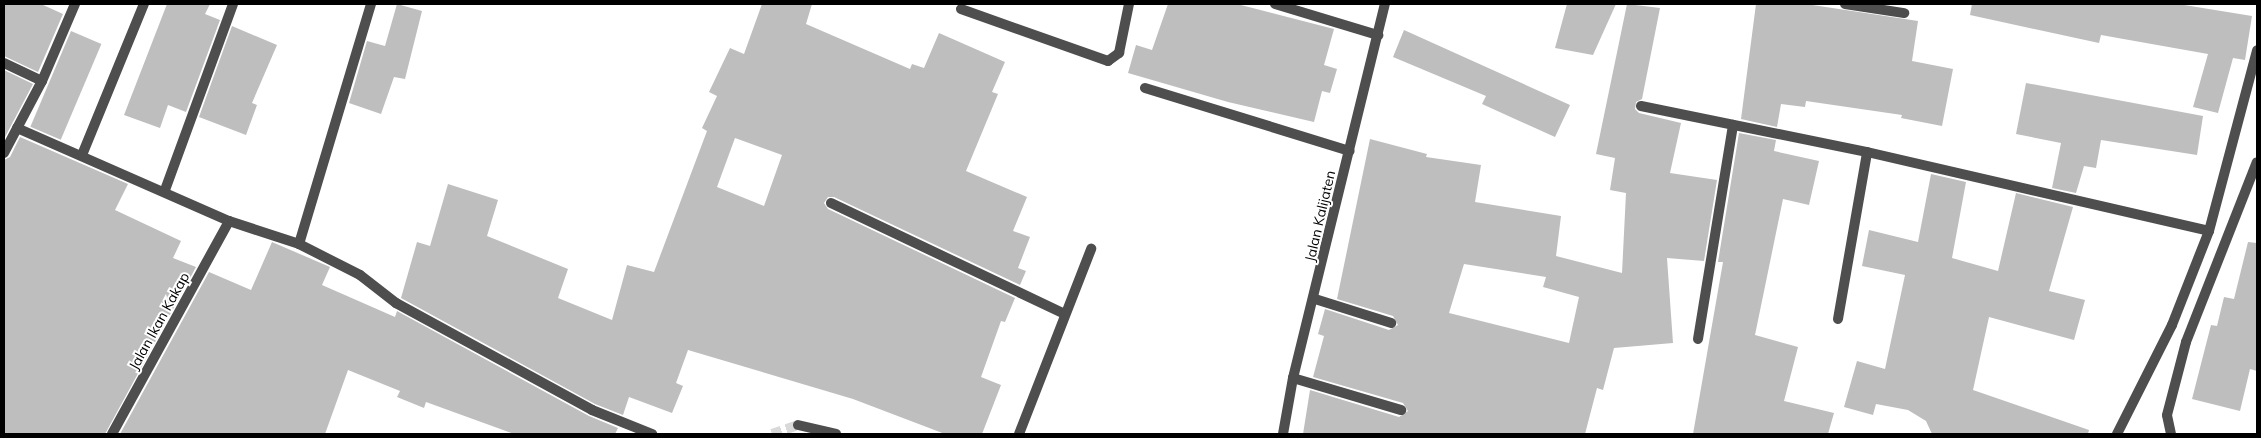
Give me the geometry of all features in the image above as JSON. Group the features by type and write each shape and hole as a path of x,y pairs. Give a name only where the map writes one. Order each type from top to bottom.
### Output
{"street":[{"path":"4,153 42,81 75,4"},
{"path":"82,155 144,4"},
{"path":"165,190 233,4"},
{"path":"299,244 371,4"},
{"path":"961,9 1108,61 1119,53 1130,4"},
{"path":"1275,4 1378,35"},
{"name":"Jalan Kalijaten","path":"1283,434 1293,378 1315,299 1385,4"},
{"path":"1845,4 1904,13"},
{"path":"2117,434 2172,325 2209,231 2257,50"},
{"path":"4,63 42,81"},
{"path":"1145,88 1350,151"},
{"path":"1641,106 1867,152 2209,231"},
{"path":"1698,339 1733,125"},
{"path":"17,128 165,190 229,221 299,244 360,275 396,303 592,410 652,434"},
{"path":"1838,319 1867,152"},
{"path":"2171,434 2168,415 2186,342 2257,162"},
{"path":"831,203 1063,313"},
{"name":"Jalan Ikan Kakap","path":"112,434 229,221"},
{"path":"1019,434 1063,313 1091,249"},
{"path":"1315,299 1391,323"},
{"path":"1293,378 1401,410"},
{"path":"798,425 836,434"}],"building":[{"path":"4,4 41,4 63,14 38,72 4,56"},
{"path":"167,4 210,4 205,14 220,20 186,112 168,105 160,128 124,115"},
{"path":"397,4 422,11 405,79 394,77 381,114 349,103 367,41 385,46"},
{"path":"762,4 812,4 806,24 910,69 912,64 924,68 939,33 1005,62 992,92 998,94 966,171 1027,197 1013,231 1030,237 1018,268 1026,271 1020,285 834,197 828,197 824,203 828,209 1015,298 1005,322 1001,321 981,377 1001,385 982,434 945,434 853,399 688,350 676,383 683,386 672,413 629,397 623,415 595,404 401,298 417,242 430,246 448,184 498,200 487,236 568,269 558,298 612,320 627,265 654,272 707,131 702,128 717,96 709,92 730,48 744,54","holes":["735,138 782,155 764,206 717,187"]},
{"path":"1168,4 1237,4 1334,29 1324,65 1337,69 1330,93 1322,91 1314,122 1228,102 1128,73 1136,45 1152,50"},
{"path":"1567,4 1616,4 1593,55 1555,48"},
{"path":"1627,4 1660,8 1642,99 1636,102 1635,109 1639,113 1681,123 1670,173 1717,180 1704,261 1667,258 1673,343 1614,348 1603,390 1597,388 1585,434 1303,434 1310,390 1399,417 1408,411 1403,403 1313,377 1324,336 1318,334 1325,309 1389,330 1398,325 1393,316 1337,299 1370,139 1427,154 1426,157 1481,165 1475,202 1561,216 1556,256 1622,273 1626,193 1610,190 1615,158 1596,154","holes":["1464,264 1546,277 1543,287 1579,297 1569,343 1449,313"]},
{"path":"1756,4 1806,4 1918,21 1912,61 1953,69 1942,126 1901,118 1902,115 1806,101 1805,107 1781,104 1777,127 1741,119"},
{"path":"1972,4 2178,4 2252,16 2245,60 2233,58 2218,113 2193,107 2208,54 2101,35 2099,43 1970,15"},
{"path":"232,26 277,45 252,103 257,105 246,135 199,117"},
{"path":"1404,30 1570,105 1555,137 1482,104 1486,96 1393,57"},
{"path":"71,31 101,44 61,140 30,127"},
{"path":"4,70 33,84 4,139"},
{"path":"2026,83 2203,116 2197,155 2101,140 2096,168 2084,166 2076,193 2052,188 2061,143 2016,134"},
{"path":"1739,133 1776,140 1774,151 1819,161 1809,205 1783,199 1755,335 1798,347 1784,401 1834,413 1828,434 1693,434 1723,262 1718,262"},
{"path":"20,137 128,184 115,210 181,241 173,258 196,267 105,434 4,434 4,160 10,157"},
{"path":"1931,174 1966,182 1952,258 1998,271 2016,193 2073,207 2049,291 2085,300 2074,340 1989,317 1973,390 2089,430 2088,434 1932,434 1926,421 1908,410 1876,404 1873,415 1844,407 1857,361 1885,369 1905,275 1862,266 1869,230 1918,242"},
{"path":"272,242 330,267 322,285 395,317 397,311 589,416 618,428 615,434 514,434 426,402 424,408 397,397 400,391 348,370 325,434 120,434 209,272 251,290"},
{"path":"2248,242 2257,243 2257,371 2250,369 2240,411 2192,399 2211,325 2217,326 2224,297 2234,299"}],"tunnel":[{"path":"772,434 798,425"}]}
